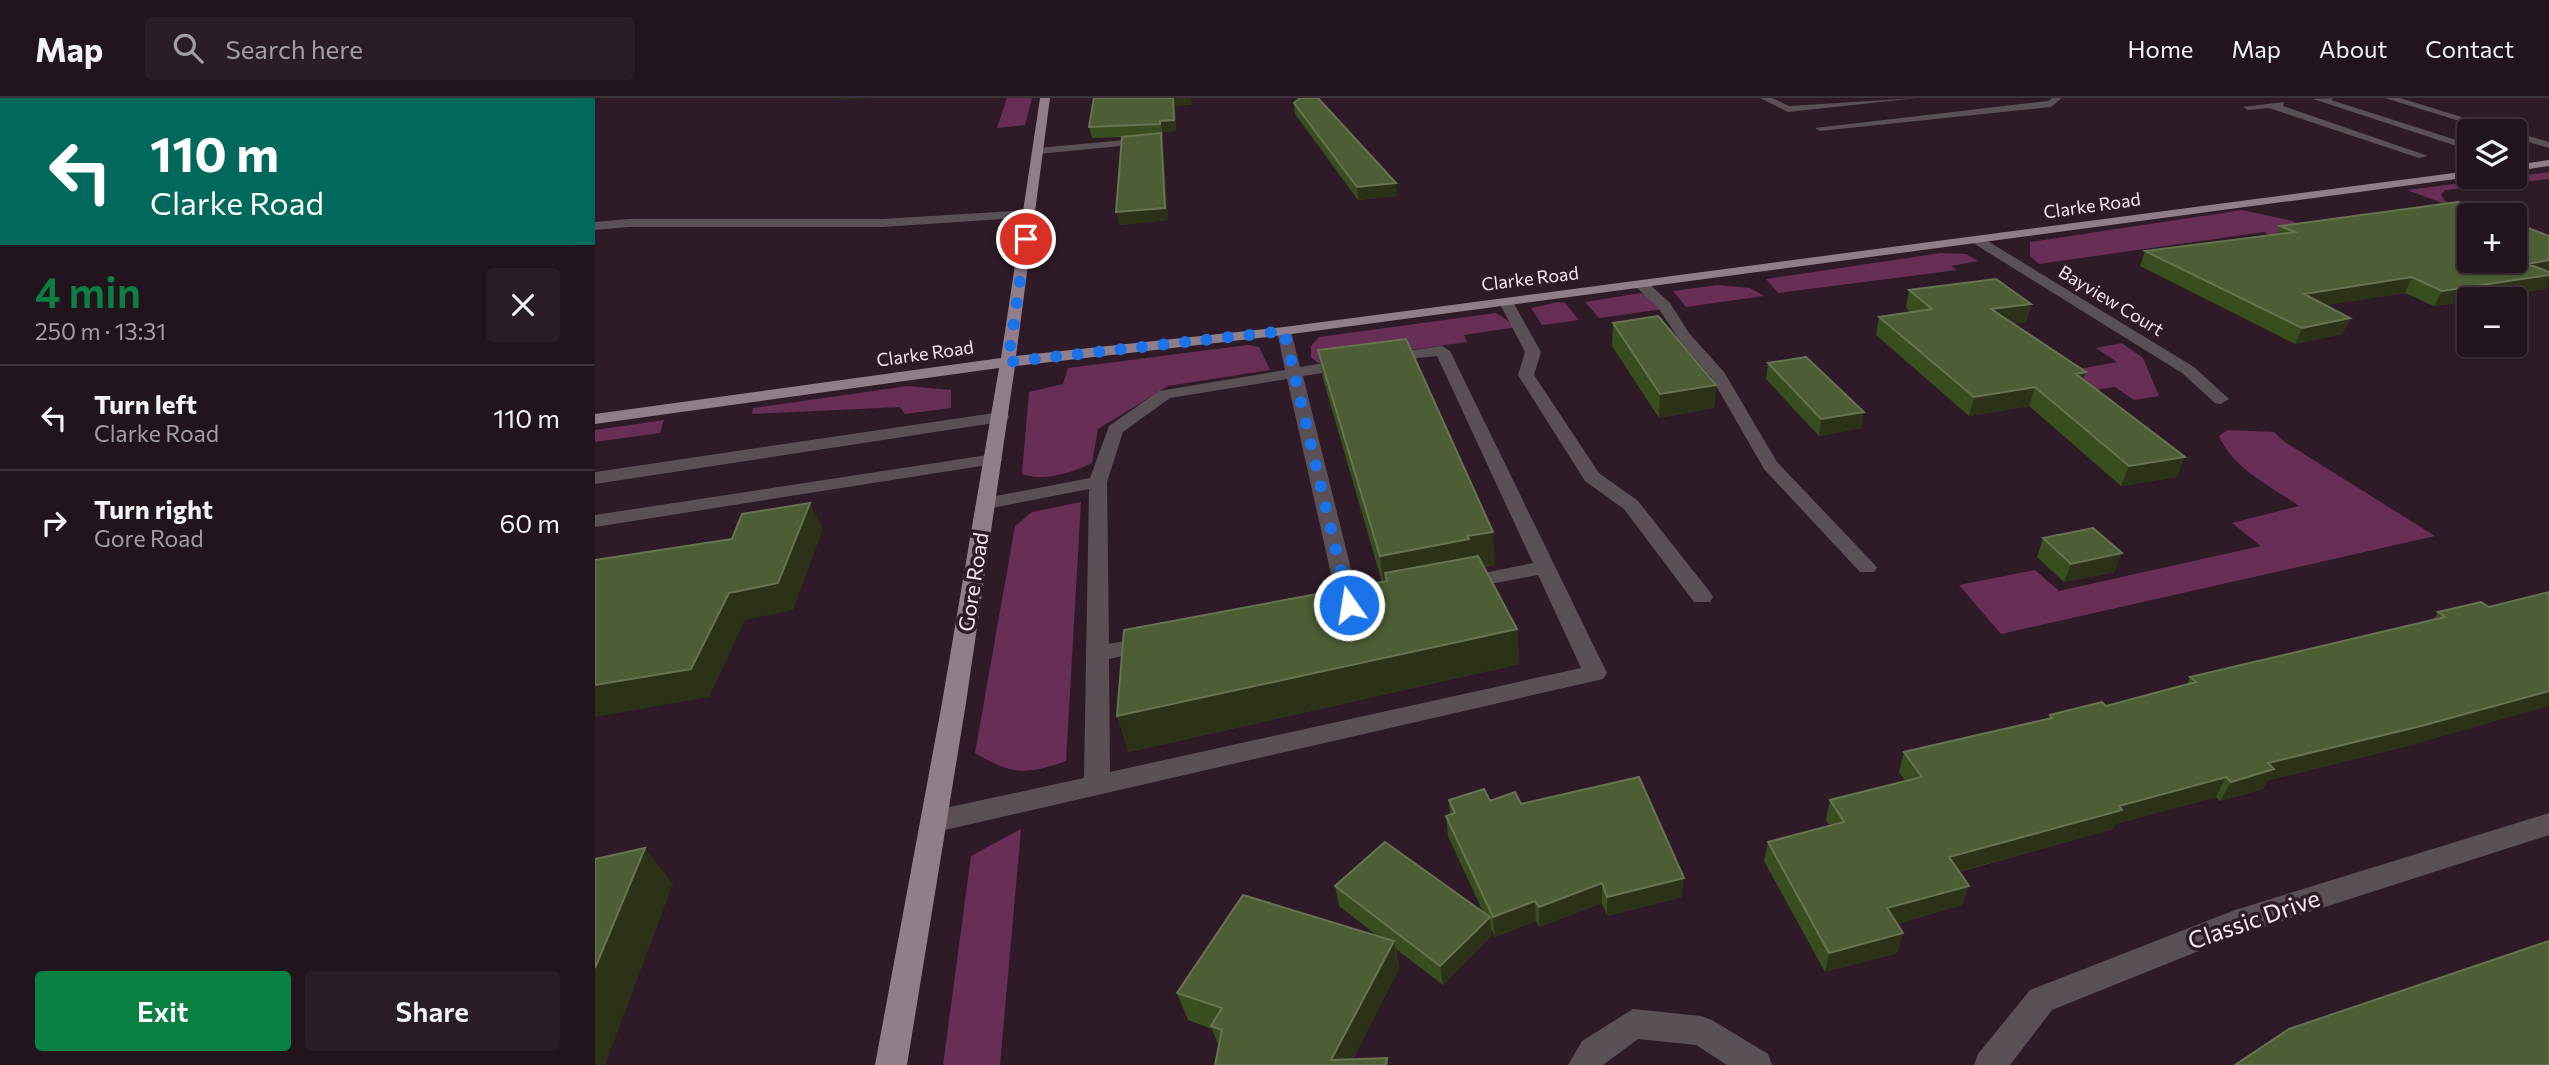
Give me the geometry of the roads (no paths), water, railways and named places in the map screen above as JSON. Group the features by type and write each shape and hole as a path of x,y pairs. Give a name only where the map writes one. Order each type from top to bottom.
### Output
{"main road":[{"name":"Gore Road","path":"891,1065 936,821 1001,417 1045,98"},
{"path":"2527,166 2549,163"},
{"name":"Clarke Road","path":"595,419 1008,362 1284,331 2457,176"}],"street":[{"path":"1765,98 1788,109 1913,98"},
{"path":"1820,128 2051,104 2057,98"},
{"path":"2390,98 2461,119"},
{"path":"2248,107 2314,100 2457,143"},
{"path":"2269,105 2423,156"},
{"path":"2527,139 2549,145"},
{"path":"1038,151 1158,141"},
{"path":"595,226 629,223 882,223 1029,214"},
{"name":"Bayview Court","path":"1977,240 2188,370 2221,399"},
{"path":"1641,284 1665,306 1683,335 1718,375 1770,465 1867,568"},
{"path":"1506,302 1533,352 1526,375 1592,477 1631,505 1702,597"},
{"path":"1284,331 1349,605"},
{"path":"936,821 1097,786 1595,673 1442,351 1165,394 1115,430 1098,482 1097,786"},
{"path":"595,478 1001,417"},
{"path":"595,521 994,459"},
{"path":"987,503 1098,482"},
{"path":"1440,587 1545,567"},
{"path":"1322,610 1375,600"},
{"path":"1097,654 1177,638"},
{"name":"Classic Drive","path":"1990,1065 2041,1000 2235,923 2549,824"},
{"path":"1584,1065 1593,1052 1633,1024 1700,1031 1756,1065"}]}
